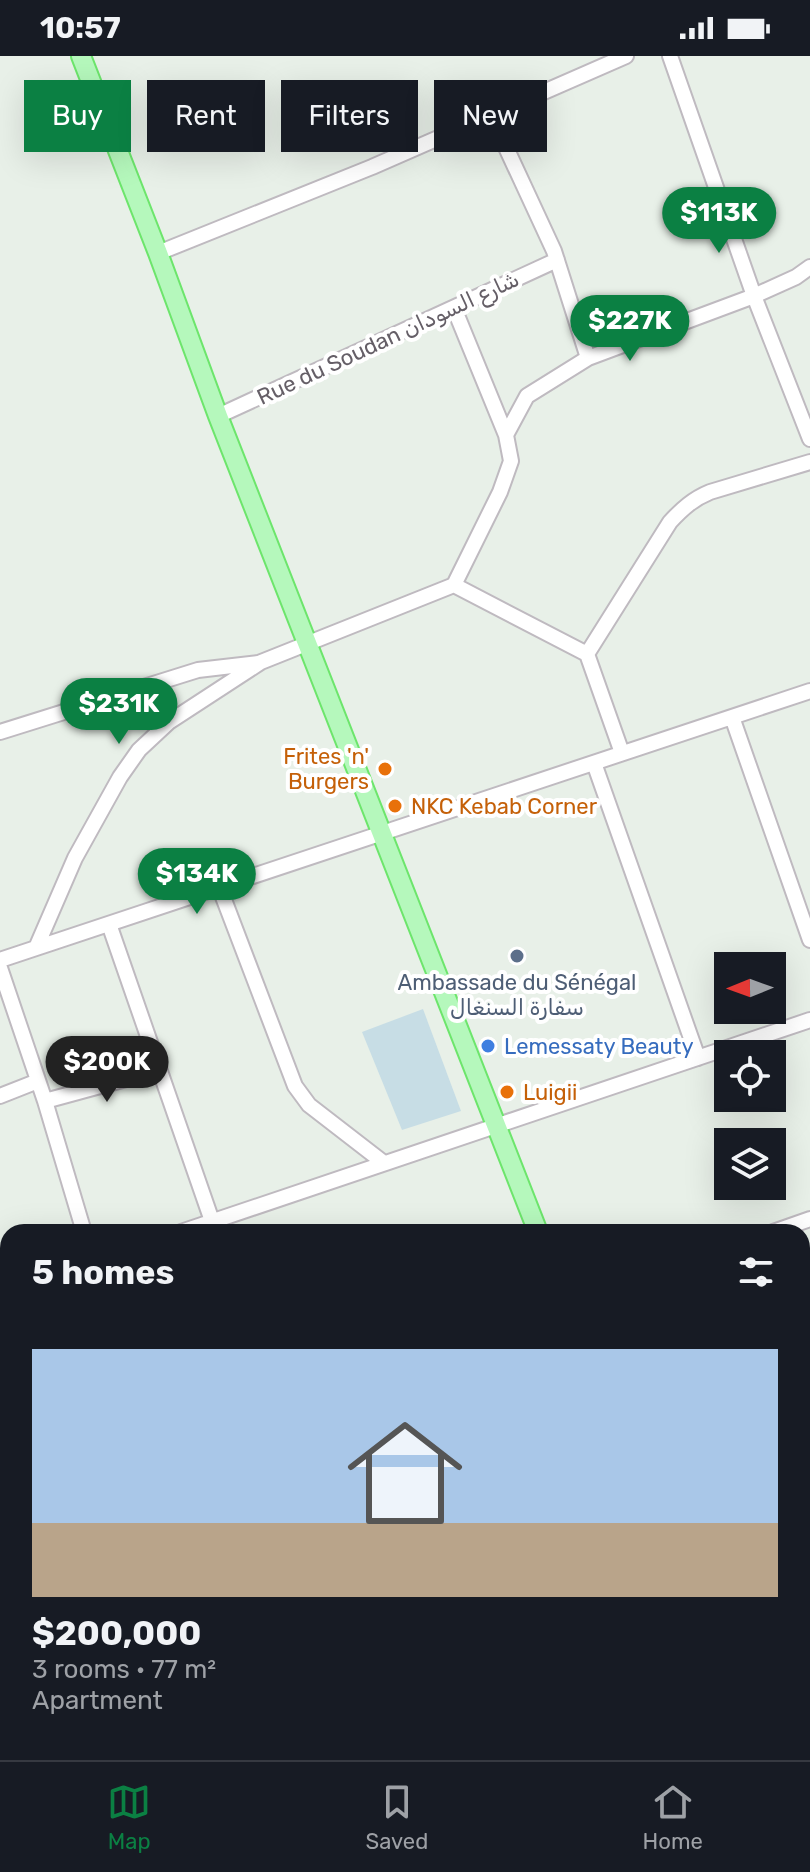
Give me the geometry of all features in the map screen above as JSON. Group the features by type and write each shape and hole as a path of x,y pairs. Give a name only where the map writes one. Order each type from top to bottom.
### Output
{"main road":[{"path":"81,56 218,416 535,1224"}],"street":[{"path":"547,91 626,56"},
{"path":"670,56 754,296 810,439"},
{"path":"158,253 434,140"},
{"path":"508,152 557,260 588,358"},
{"name":"Rue du Soudan شارع السودان","path":"218,416 557,260"},
{"path":"506,435 527,396 588,358 754,296 796,277 810,267"},
{"path":"36,948 75,858 120,777 139,750 169,722 261,662 454,585 506,478 511,461 506,435 454,308"},
{"path":"587,654 670,522 683,508 695,498 710,492 810,462"},
{"path":"454,585 587,654 622,753"},
{"path":"0,732 198,670 261,662"},
{"path":"0,960 810,691"},
{"path":"732,717 810,940"},
{"path":"594,763 698,1058"},
{"path":"220,889 301,1096 384,1163"},
{"path":"109,924 212,1221"},
{"path":"0,968 45,1101 82,1224"},
{"path":"204,1224 810,1020"},
{"path":"45,1101 159,1070"},
{"path":"0,1096 38,1081"}],"shaded area":[{"path":"423,1009 461,1111 402,1130 362,1032"}],"place":[{"name":"Frites 'n' Burgers","path":"385,769"},
{"name":"NKC Kebab Corner","path":"395,806"},
{"name":"Ambassade du Sénégal سفارة السنغال","path":"517,956"},
{"name":"Lemessaty Beauty","path":"488,1046"},
{"name":"Luigii","path":"507,1092"}]}
